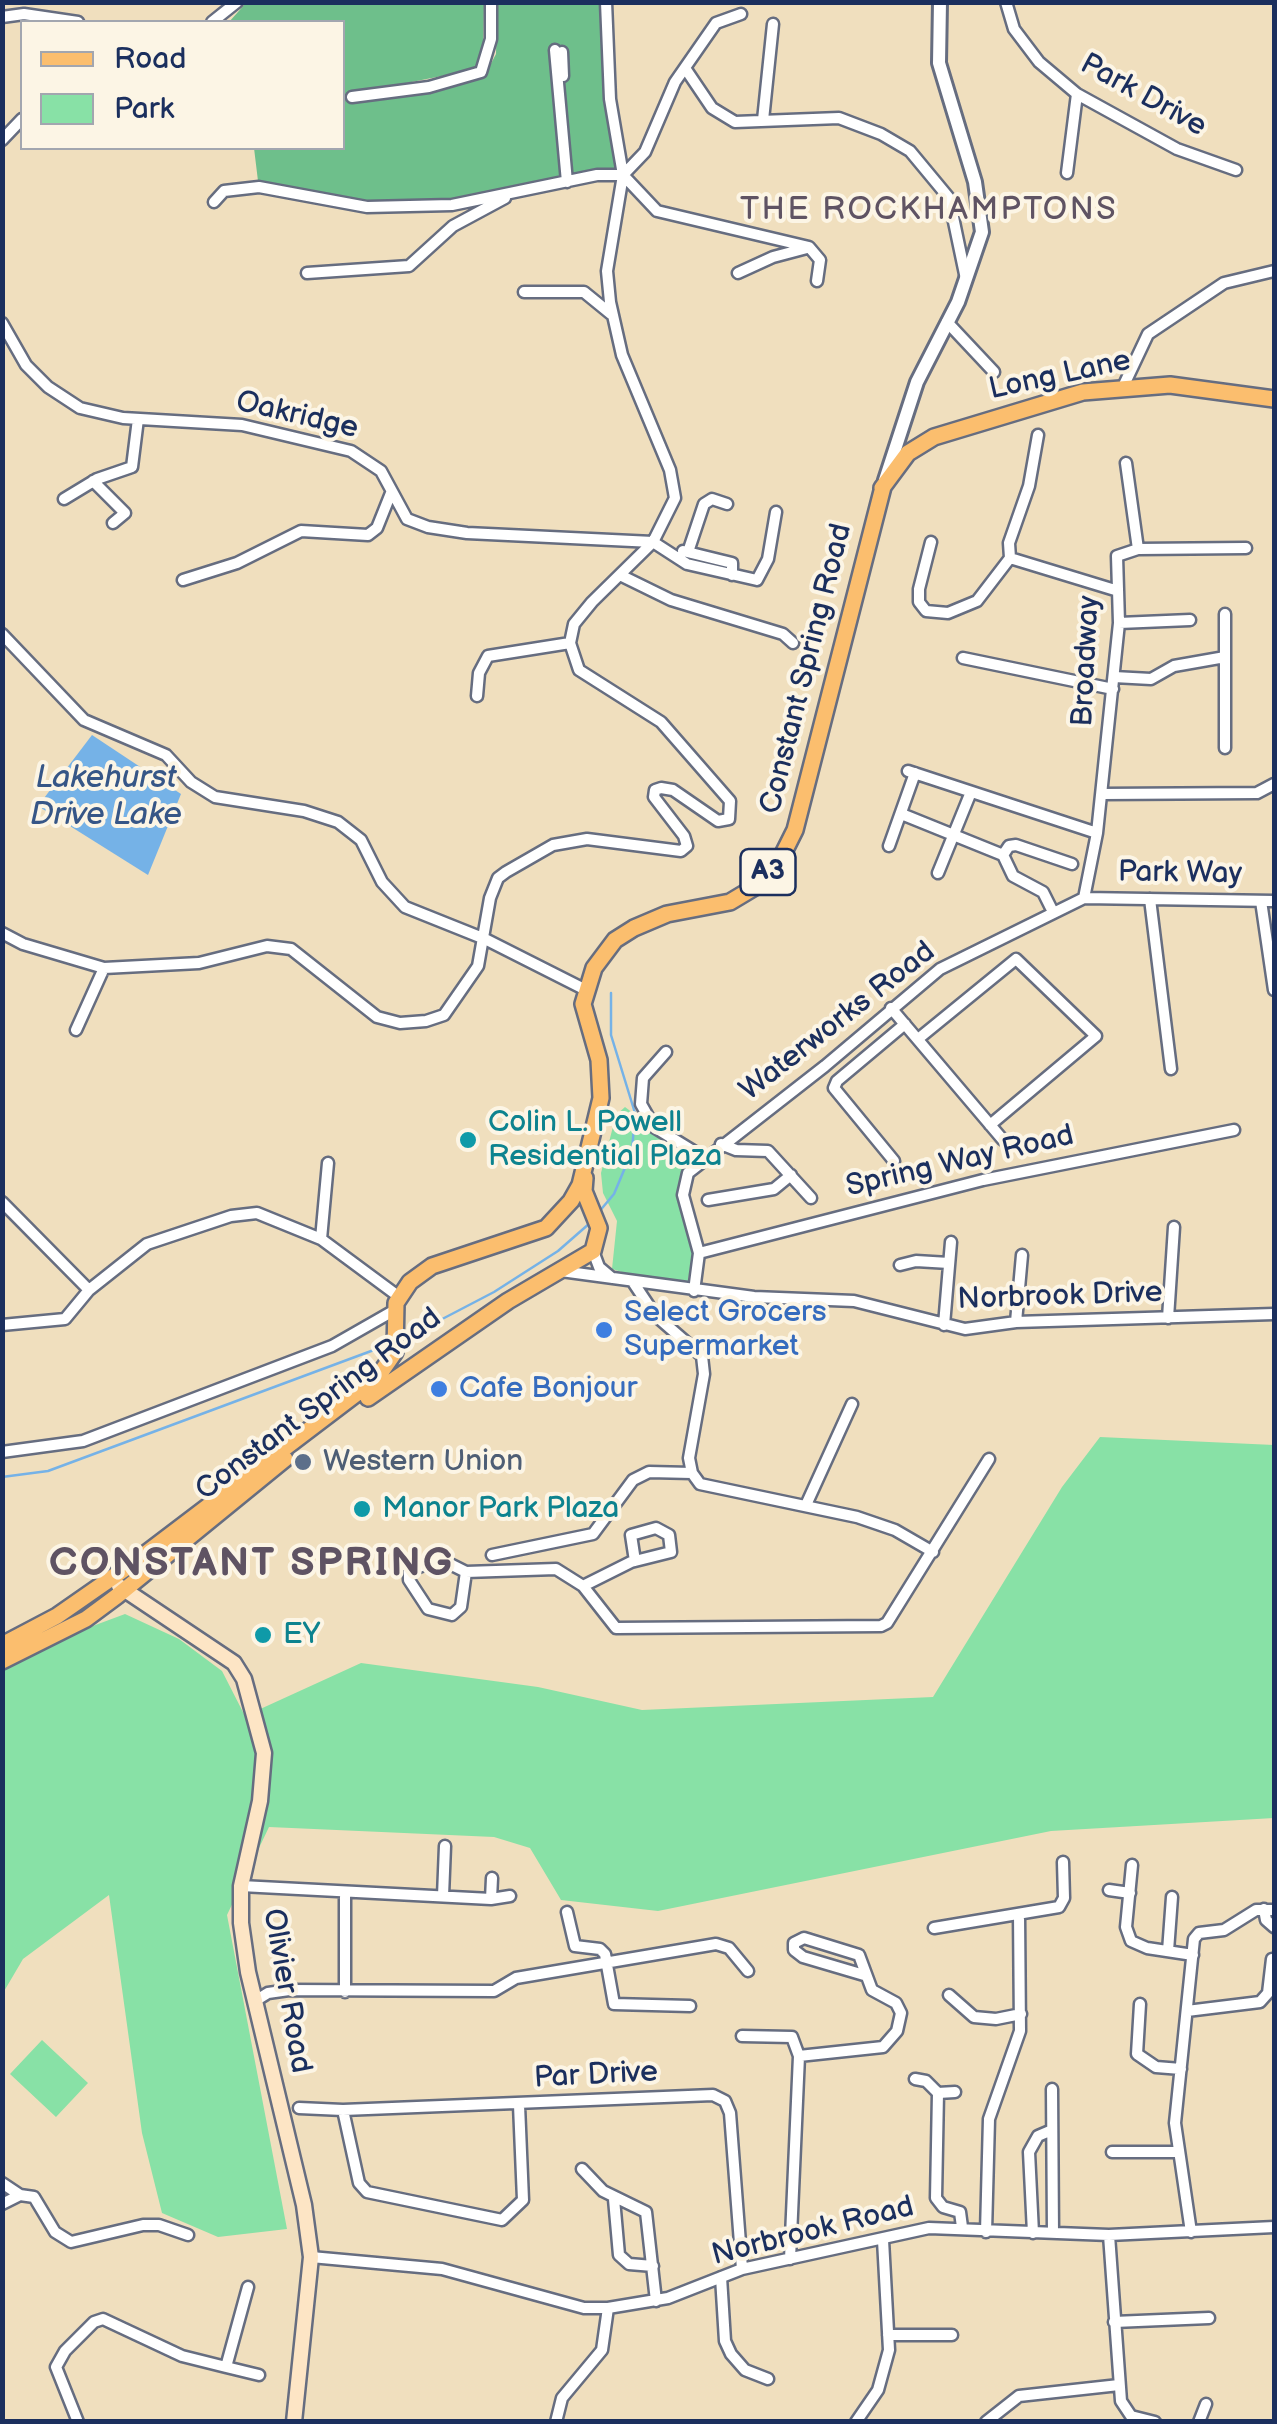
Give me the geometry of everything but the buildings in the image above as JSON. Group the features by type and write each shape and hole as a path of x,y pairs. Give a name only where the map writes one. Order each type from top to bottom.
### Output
{"main road":[{"name":"Long Lane","path":"882,487 908,453 934,437 1083,392 1170,385 1274,399"},
{"name":"Constant Spring Road","path":"584,989 602,953 616,940 667,914 730,902 755,887 782,858 796,830 882,487"},
{"path":"552,1224 576,1193 601,1082 585,1022 584,989"},
{"path":"586,1159 584,1191 600,1240 594,1251"},
{"name":"Constant Spring Road","path":"2,1661 86,1618 118,1585 377,1378 394,1344 397,1303 432,1266 592,1213"},
{"name":"Constant Spring Road","path":"2,1645 118,1585 508,1301 594,1251"},
{"path":"394,1344 410,1358 508,1301"},
{"name":"Olivier Road","path":"118,1585 220,1651 244,1679 264,1753 264,1773 241,1886 241,1922 255,2001 304,2205 311,2257 294,2422"}],"street":[{"path":"214,20 237,2"},
{"path":"352,97 428,87 481,72 488,62 491,2"},
{"path":"2,933 22,944 104,968 200,963 267,946 291,949 348,998 378,1017 400,1023 444,1015 478,966 486,939 490,898 498,878 553,845 587,839 621,841 672,852 687,846 684,836 658,807 654,790 672,790 718,821 729,818 730,801 661,722 579,670 570,642 574,624 653,542 671,509 675,486 622,355 612,315 607,271 623,175 610,99 606,2"},
{"path":"882,487 917,382 966,281 982,222 975,182 939,63 940,2"},
{"name":"Park Drive","path":"1006,2 1014,29 1039,62 1078,94 1176,150 1236,170"},
{"path":"2,17 24,14 64,20"},
{"path":"214,202 224,192 259,187 367,207 452,206 567,182 623,175 645,152 675,82 716,23 741,14"},
{"path":"763,120 773,24"},
{"path":"558,51 568,146 564,155 567,182"},
{"path":"686,71 712,108 734,122 839,118 881,134 910,152 948,198 966,281"},
{"path":"1067,173 1078,94"},
{"path":"2,140 20,121"},
{"path":"623,175 657,211 809,248 820,260 818,281"},
{"path":"307,273 409,266 453,226 510,195"},
{"path":"738,274 773,257 809,248"},
{"path":"1123,387 1148,334 1224,283 1274,272"},
{"path":"524,292 584,292 612,315"},
{"path":"947,322 994,372"},
{"name":"Oakridge","path":"2,323 26,365 48,387 80,408 138,419 242,425 351,450 381,470 391,493 413,522 466,533 653,542"},
{"path":"64,499 93,481 132,467 138,419"},
{"path":"932,542 918,602 926,610 948,613 977,601 1010,558 1009,544 1030,486 1038,435"},
{"path":"1126,463 1138,549 1246,548"},
{"path":"93,481 125,513 114,523"},
{"path":"183,580 237,563 301,532 368,535 376,528 391,493"},
{"path":"726,504 712,500 704,504 683,552 687,564 757,580 763,574 776,512"},
{"path":"653,542 683,552"},
{"name":"Broadway","path":"1084,898 1097,833 1120,623 1117,556 1138,549"},
{"path":"1010,558 1116,590"},
{"path":"622,576 671,600 782,634 793,644"},
{"path":"1225,614 1226,748"},
{"path":"1120,623 1182,616 1190,620"},
{"path":"2,634 84,720 166,755 192,782 215,797 338,822 360,840 394,899 486,939 584,989"},
{"path":"477,696 479,674 493,652 570,642"},
{"path":"963,658 1113,683 1151,679 1174,666 1225,658"},
{"path":"889,846 904,815 912,772 1097,833"},
{"path":"1102,794 1257,792 1274,784"},
{"path":"938,873 957,836 971,792"},
{"path":"904,815 1003,855 1013,876 1042,892 1052,912"},
{"path":"1003,855 1016,845 1072,864"},
{"name":"Park Way","path":"1084,898 1274,901"},
{"name":"Waterworks Road","path":"703,1157 826,1066 940,969 1084,898"},
{"path":"1150,899 1172,1070"},
{"path":"1261,900 1274,990"},
{"path":"918,1039 1016,960 1096,1036 990,1125"},
{"path":"76,1030 104,968"},
{"path":"891,1008 1003,1140"},
{"path":"894,1161 834,1088 836,1082 905,1024"},
{"path":"666,1052 642,1078 641,1104 654,1127 703,1157 684,1184 698,1253 694,1291"},
{"name":"Spring Way Road","path":"698,1253 982,1180 1234,1130"},
{"path":"721,1144 736,1150 768,1151 811,1198"},
{"path":"321,1240 328,1163"},
{"path":"708,1200 774,1189 790,1174"},
{"path":"2,1202 88,1290"},
{"path":"2,1326 65,1319 88,1290 147,1244 231,1216 257,1213 321,1240 397,1303 332,1346 84,1441 2,1452"},
{"path":"1168,1318 1174,1227"},
{"path":"944,1325 951,1242"},
{"path":"594,1251 599,1267 612,1279"},
{"path":"1016,1322 1022,1255"},
{"path":"900,1265 916,1261 950,1263"},
{"name":"Norbrook Drive","path":"560,1270 694,1291 854,1301 944,1325 984,1329 1016,1322 1274,1314"},
{"path":"633,1282 655,1315 697,1349 704,1364 689,1458 692,1473 706,1488 806,1505 895,1530 933,1552"},
{"path":"806,1505 852,1404"},
{"path":"466,1572 461,1607 452,1615 428,1609 408,1576 409,1571 431,1562 446,1562 466,1572 556,1569 583,1586 616,1628 875,1628 887,1623 989,1459"},
{"path":"492,1554 594,1534 633,1480 649,1472 692,1473"},
{"path":"583,1586 636,1560"},
{"path":"443,1896 445,1846"},
{"path":"934,1928 1060,1907 1064,1898 1062,1862"},
{"path":"1132,1865 1126,1927 1131,1941 1193,1955"},
{"path":"490,1899 492,1878"},
{"path":"241,1886 490,1899 510,1896"},
{"path":"1109,1890 1130,1892"},
{"path":"345,1892 345,1992"},
{"path":"1168,1951 1172,1897"},
{"path":"1191,2232 1178,2152 1181,2069 1197,1934 1224,1930 1269,1909 1274,1927"},
{"path":"567,1912 576,1946 600,1949 607,1962 612,2001 618,2006 690,2006"},
{"path":"986,2232 990,2119 1020,2031 1019,1914"},
{"path":"799,2056 889,2044 897,2032 900,2008 876,1994 864,1975 859,1955 804,1938 794,1942 794,1950 804,1957 864,1975"},
{"path":"255,2001 268,1992 494,1991 516,1978 716,1944 730,1948 748,1970"},
{"path":"1187,2011 1260,2002 1268,1994 1272,1959"},
{"path":"949,1995 974,2017 996,2019 1021,2014"},
{"path":"1140,2004 1137,2054 1156,2066 1181,2069"},
{"path":"742,2036 788,2036 798,2044 790,2259"},
{"path":"915,2080 926,2081 938,2092 955,2092"},
{"path":"1052,2089 1053,2233"},
{"path":"938,2092 936,2198 943,2207 960,2212 962,2226"},
{"name":"Par Drive","path":"298,2108 343,2110 720,2097 730,2113 742,2270"},
{"path":"343,2110 359,2183 367,2192 502,2220 522,2200 519,2105"},
{"path":"1033,2233 1030,2152 1038,2136 1052,2130"},
{"path":"1112,2152 1178,2152"},
{"path":"582,2169 592,2184 614,2199 646,2212 656,2300"},
{"path":"2,2182 20,2195 34,2197 56,2232 71,2242 143,2225 159,2224 188,2234"},
{"path":"2,2204 20,2195"},
{"path":"614,2199 620,2255 630,2264 653,2266"},
{"name":"Norbrook Road","path":"311,2257 442,2269 584,2308 608,2308 656,2300 742,2270 912,2231 962,2226 986,2232 1108,2235 1274,2227"},
{"path":"1108,2235 1121,2401 1131,2416 1155,2422"},
{"path":"856,2422 878,2390 888,2335 883,2240"},
{"path":"721,2278 726,2341 731,2354 745,2370 768,2379"},
{"path":"226,2367 248,2287"},
{"path":"556,2422 562,2398 602,2350 608,2308"},
{"path":"1114,2322 1208,2318"},
{"path":"78,2422 56,2367 65,2351 94,2322 103,2319 182,2356 259,2375"},
{"path":"888,2335 952,2335"},
{"path":"986,2422 1019,2396 1118,2385"},
{"path":"1199,2422 1206,2404"}],"green space":[{"path":"246,3 484,3 483,59 477,69 351,94 347,102 436,90 484,77 496,54 497,3 603,3 620,172 452,201 369,203 258,181 254,150 345,150 345,20 231,20"},
{"path":"625,1107 686,1153 693,1164 677,1196 693,1251 688,1281 641,1278 612,1269 617,1221 603,1193 601,1173 616,1115"},
{"path":"1100,1437 1274,1445 1274,1818 1051,1831 658,1911 561,1900 530,1848 494,1837 269,1827 227,1915 287,2229 218,2237 162,2213 142,2133 109,1895 23,1959 3,1993 3,1665 23,1652 125,1614 179,1639 222,1671 245,1716 361,1663 538,1687 642,1710 933,1697 1062,1487"},
{"path":"42,2040 88,2083 56,2117 10,2074"}],"water":[{"name":"Lakehurst Drive Lake","path":"92,735 181,794 148,875 38,806"}],"waterway":[{"path":"598,1213 614,1194 632,1151 635,1113 611,1035 611,993"},
{"path":"402,1340 494,1292 558,1251 590,1223"},
{"path":"2,1477 48,1471 390,1344"}],"place":[{"name":"Colin L. Powell Residential Plaza","path":"468,1140"},
{"name":"Select Grocers Supermarket","path":"604,1330"},
{"name":"Cafe Bonjour","path":"439,1389"},
{"name":"Western Union","path":"303,1462"},
{"name":"Manor Park Plaza","path":"362,1509"},
{"name":"EY","path":"263,1635"}],"district":[{"name":"THE ROCKHAMPTONS","path":"929,211"},
{"name":"CONSTANT SPRING","path":"252,1565"}]}
